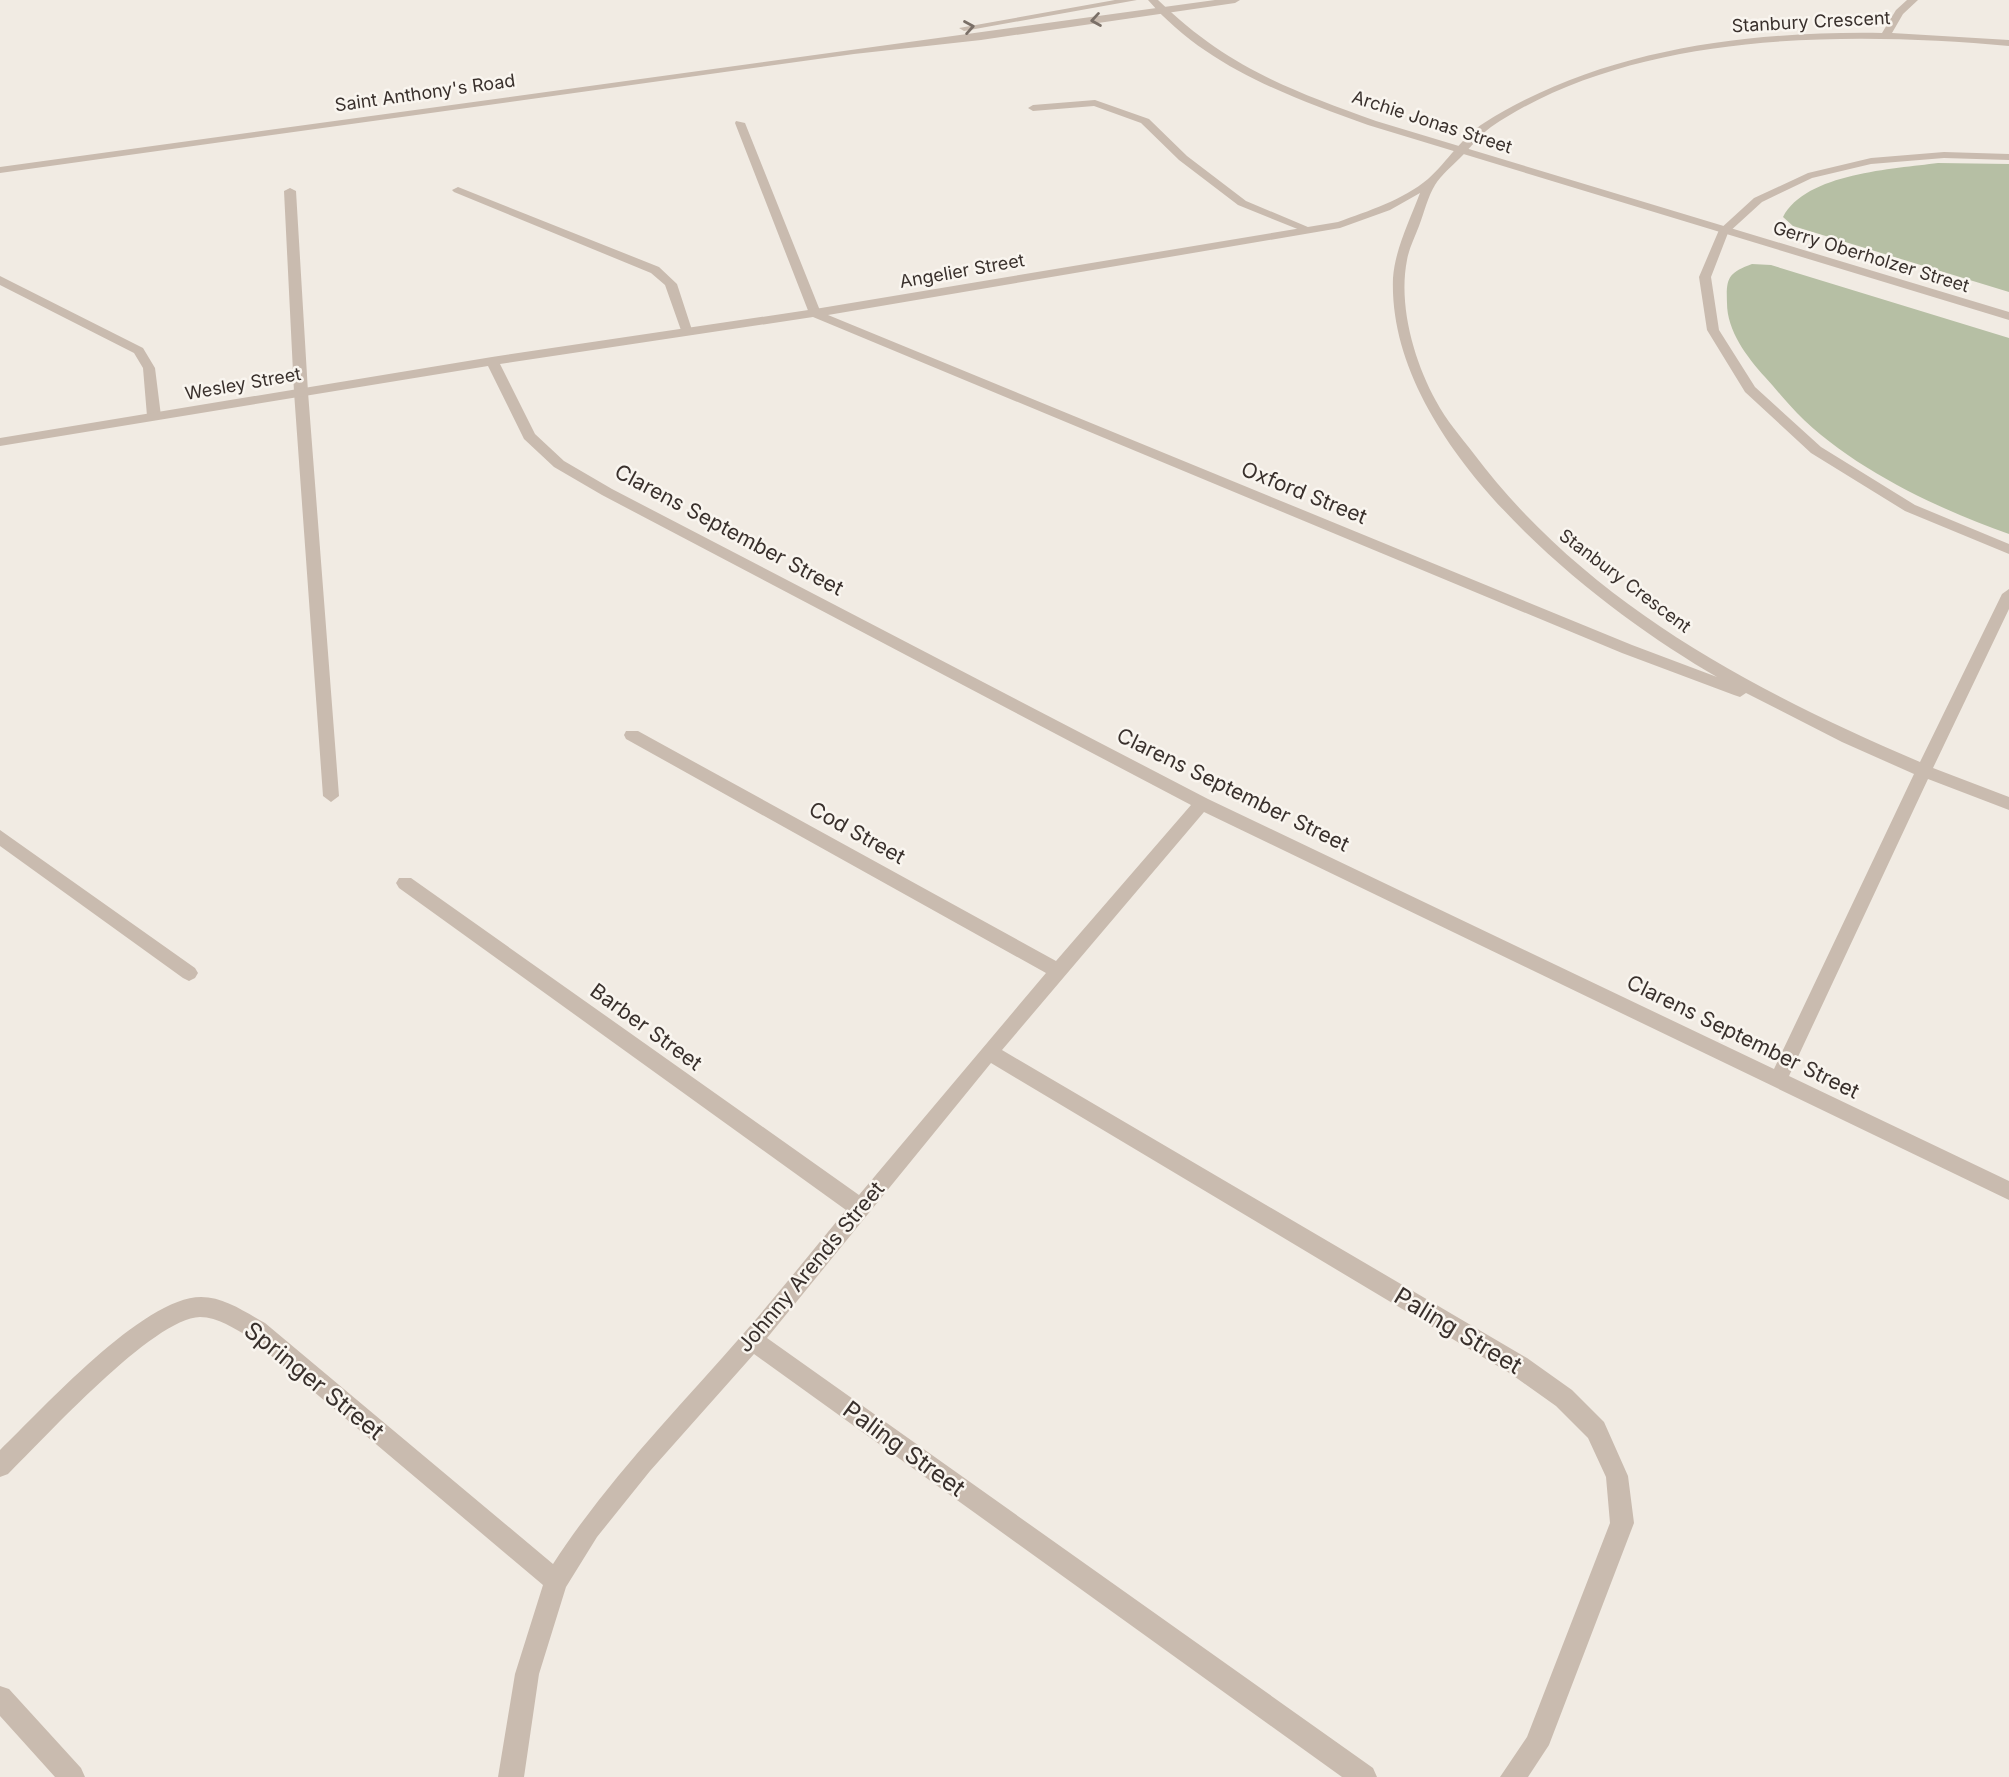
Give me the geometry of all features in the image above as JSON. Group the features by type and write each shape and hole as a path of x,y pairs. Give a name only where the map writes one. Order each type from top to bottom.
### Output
{"street":[{"name":"Saint Anthony's Road","path":"855,51 966,27 1132,0"},
{"name":"Archie Jonas Street","path":"1153,0 1190,34 1261,80 1290,93 1372,123 1723,232"},
{"name":"Saint Anthony's Road","path":"0,170 1235,0"},
{"path":"1886,35 1899,12 1913,0"},
{"name":"Stanbury Crescent","path":"2009,43 1886,35 1796,37 1736,43 1635,61 1566,83 1518,106 1458,149 1428,184 1405,231 1397,286 1406,346 1436,413 1486,484 1560,558 1658,633 1779,706 1921,772 2009,804"},
{"path":"1033,108 1095,103 1145,121 1183,158 1242,203 1308,230"},
{"path":"740,123 815,313"},
{"path":"2009,157 1944,155 1871,161 1808,176 1758,200 1723,232 1705,277 1713,330 1750,389 1816,450 1910,508 2009,549"},
{"name":"Angelier Street","path":"492,361 686,330 815,313 1308,230 1362,219 1428,184"},
{"path":"458,190 655,270 671,284 686,330"},
{"path":"290,191 300,392 331,796"},
{"name":"Gerry Oberholzer Street","path":"1723,232 2009,316"},
{"path":"0,280 139,351 149,368 154,416"},
{"name":"Oxford Street","path":"815,313 1614,644 1779,706"},
{"name":"Wesley Street","path":"0,442 492,361"},
{"name":"Clarens September Street","path":"492,361 529,436 559,464 620,498 1202,803 1779,1078 2009,1191"},
{"path":"1779,1078 1902,818 1921,772 2009,594"},
{"name":"Cod Street","path":"632,735 1059,971"},
{"name":"Johnny Arends Street","path":"511,1777 527,1674 556,1581 596,1519 642,1463 752,1340 989,1052 1202,803"},
{"path":"0,837 189,973"},
{"name":"Barber Street","path":"405,883 860,1208"},
{"name":"Paling Street","path":"989,1052 1519,1366 1564,1398 1596,1430 1617,1476 1622,1523 1536,1745 1513,1777"},
{"name":"Springer Street","path":"0,1466 132,1339 168,1316 200,1307 225,1312 257,1330 556,1581"},
{"name":"Paling Street","path":"752,1340 1364,1777"},
{"path":"0,1698 72,1777"}],"green space":[{"path":"1938,163 2009,164 2009,292 1793,226 1783,217 1794,202 1831,182 1876,171"},
{"path":"1752,264 1771,265 2009,338 2009,534 1925,499 1869,469 1843,452 1793,409 1751,361 1730,324 1728,282 1738,270"}]}
